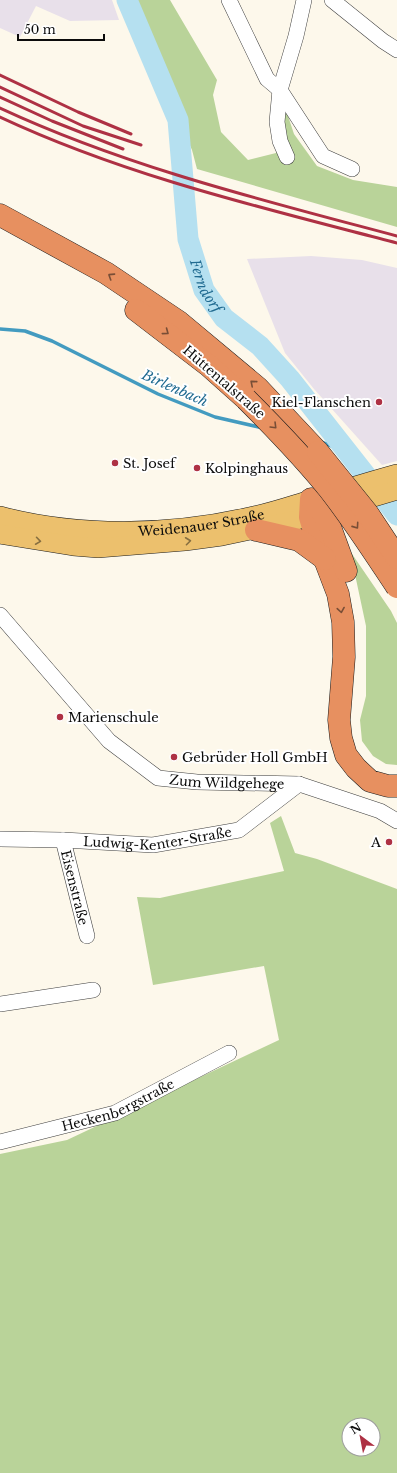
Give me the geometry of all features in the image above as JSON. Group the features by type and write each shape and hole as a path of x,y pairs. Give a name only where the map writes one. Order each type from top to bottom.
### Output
{"highway":[{"name":"Hüttentalstraße","path":"0,215 106,273 179,322 258,388 318,452 368,514 397,558"},
{"name":"Hüttentalstraße","path":"0,232 65,265 135,309 210,366 277,430 329,489 355,524 397,588"},
{"path":"318,452 346,470 397,531"},
{"path":"315,510 314,532 338,594 343,622 344,657 338,720 346,755 356,768 370,781 388,786 397,786"},
{"path":"315,510 344,567 353,598 358,624 358,656 354,712 354,732 358,749 365,761 375,770 388,775 397,775"},
{"path":"256,530 299,540 326,560"}],"main road":[{"name":"Weidenauer Straße","path":"0,534 73,546 98,548 186,541 256,530 315,510 394,480"},
{"name":"Weidenauer Straße","path":"0,516 41,524 75,528 150,530 199,526 249,517 315,510"}],"street":[{"path":"229,0 268,79 280,90 323,156 352,169"},
{"path":"287,157 280,141 277,122 280,90 296,36 304,0"},
{"path":"332,0 383,41 397,50"},
{"name":"Zum Wildgehege","path":"0,615 109,741 158,778 197,782 300,784 380,811 397,821"},
{"name":"Ludwig-Kenter-Straße","path":"0,839 63,840 153,845 238,830 300,784"},
{"name":"Eisenstraße","path":"63,840 87,936"},
{"path":"0,1004 93,990"},
{"name":"Heckenbergstraße","path":"0,1142 115,1112 230,1053"}],"shaded area":[{"path":"0,0 112,0 119,20 70,21 36,6 20,37 0,28"},
{"path":"311,256 362,260 397,268 397,461 382,465 314,389 285,353 247,259"}],"green space":[{"path":"126,0 170,0 217,80 213,95 221,132 248,160 276,153 285,107 294,134 317,166 353,180 397,187 397,227 197,169 192,150"},
{"path":"350,551 391,611 397,623 397,765 386,764 373,756 362,741 360,720 366,696 366,626"},
{"path":"281,816 295,853 317,859 397,889 397,1473 0,1473 0,1154 67,1140 279,1040 264,966 153,985 137,897 160,898 284,871 270,823"}],"waterway":[{"name":"Ferndorf","path":"127,0 178,120 188,239 204,290 224,318 260,346 290,379 397,515"},
{"name":"Birlenbach","path":"0,329 25,331 52,341 158,394 215,417 263,428"},
{"name":"Birlenbach","path":"321,442 348,452"}],"railway":[{"path":"0,75 78,112 131,134"},
{"path":"0,87 83,126 141,145"},
{"path":"0,97 52,121 123,149"},
{"path":"0,108 48,129 146,165 196,181 397,236"},
{"path":"0,117 96,157 146,174 246,203 397,243"}],"place":[{"name":"Kiel-Flanschen","path":"379,402"},
{"name":"St. Josef","path":"115,463"},
{"name":"Kolpinghaus","path":"197,468"},
{"name":"Marienschule","path":"60,717"},
{"name":"Gebrüder Holl GmbH","path":"174,757"},
{"name":"A","path":"389,842"}]}
